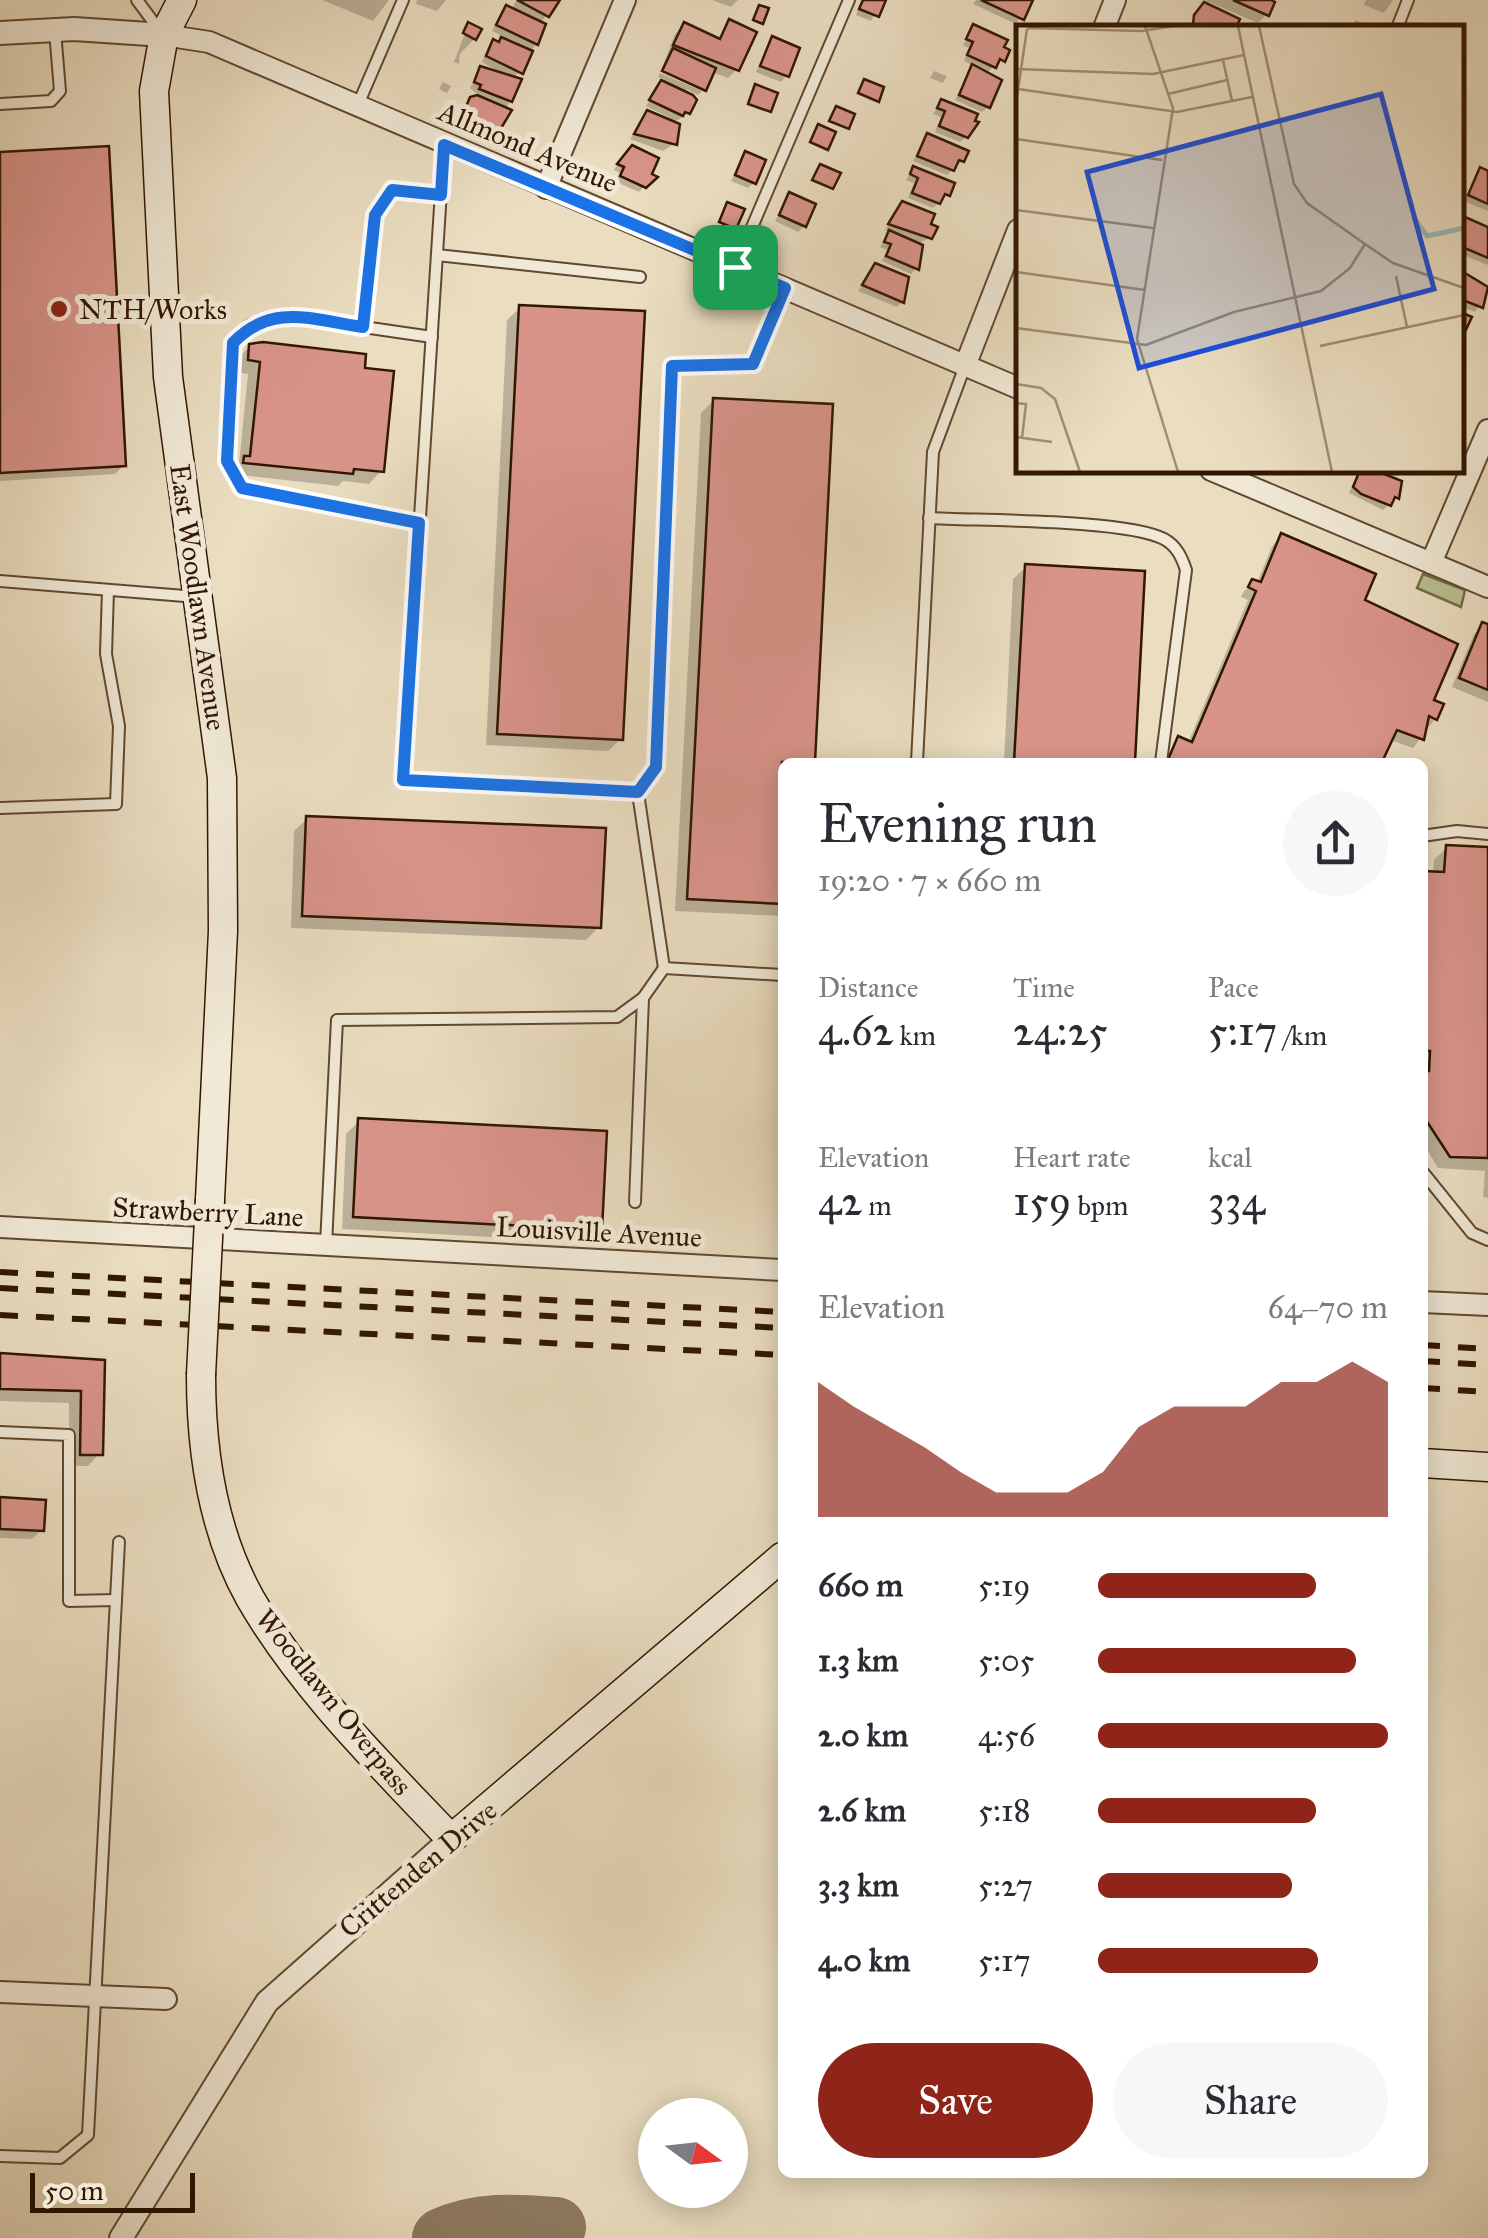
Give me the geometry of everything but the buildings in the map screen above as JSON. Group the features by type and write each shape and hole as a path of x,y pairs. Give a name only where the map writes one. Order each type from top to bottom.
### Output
{"main road":[{"name":"East Woodlawn Avenue","path":"182,0 164,36 154,91 168,377 215,704 225,856 210,1200"},
{"name":"Woodlawn Overpass","path":"210,1200 202,1433 210,1490 251,1599 313,1684 451,1839"},
{"path":"1428,1464 1488,1467"},
{"name":"Crittenden Drive","path":"451,1839 778,1559"}],"street":[{"path":"546,188 625,0"},
{"path":"1105,25 1115,0"},
{"name":"Allmond Avenue","path":"0,33 54,30 209,42 1016,387"},
{"path":"965,366 1016,235"},
{"path":"1431,563 1488,430"},
{"path":"1217,472 1488,587"},
{"name":"Strawberry Lane","path":"0,1228 414,1252"},
{"name":"Louisville Avenue","path":"414,1252 778,1270"},
{"path":"1428,1302 1488,1305"},
{"name":"Crittenden Drive","path":"121,2238 226,2065 261,2018 267,2002 451,1839"},
{"path":"0,1992 166,1999"}],"lane":[{"path":"137,0 164,36"},
{"path":"357,108 403,0"},
{"path":"735,267 849,0"},
{"path":"1398,25 1408,0"},
{"path":"0,104 50,101 60,91 54,30"},
{"path":"444,145 403,780 638,792"},
{"path":"363,327 375,215 392,190 441,195"},
{"path":"437,255 640,277"},
{"path":"326,1246 338,1020 618,1017 643,998 664,968 638,792 656,767 672,366 753,364 785,288"},
{"path":"419,523 242,488 227,461 233,343 250,326 281,315 432,337"},
{"path":"917,758 933,452 965,366"},
{"path":"930,518 1126,529 1165,539 1181,554 1186,570 1162,758"},
{"path":"0,580 198,597"},
{"path":"0,808 116,804 119,726 106,654 108,590"},
{"path":"1428,835 1456,831 1488,834"},
{"path":"664,968 778,975"},
{"path":"635,1202 643,998"},
{"path":"1428,1178 1472,1233 1488,1240"},
{"path":"0,1432 69,1435 68,1601 116,1600"},
{"path":"0,2156 60,2158 88,2135 119,1542"}],"green space":[{"path":"1423,574 1465,590 1461,607 1417,588"}],"taxiway":[{"path":"442,2238 484,2226 556,2227"}],"railway":[{"path":"0,1272 778,1312"},
{"path":"0,1288 778,1328"},
{"path":"0,1315 778,1355"},
{"path":"1428,1345 1488,1349"},
{"path":"1428,1361 1488,1365"},
{"path":"1428,1388 1488,1392"}],"place":[{"name":"NTH/Works","path":"59,309"}],"route":[{"path":"444,145 735,267 785,288 753,364 672,366 656,767 638,792 403,780 419,523 242,488 227,461 233,343 250,326 281,315 363,327 375,215 392,190 441,195 444,145"}]}
